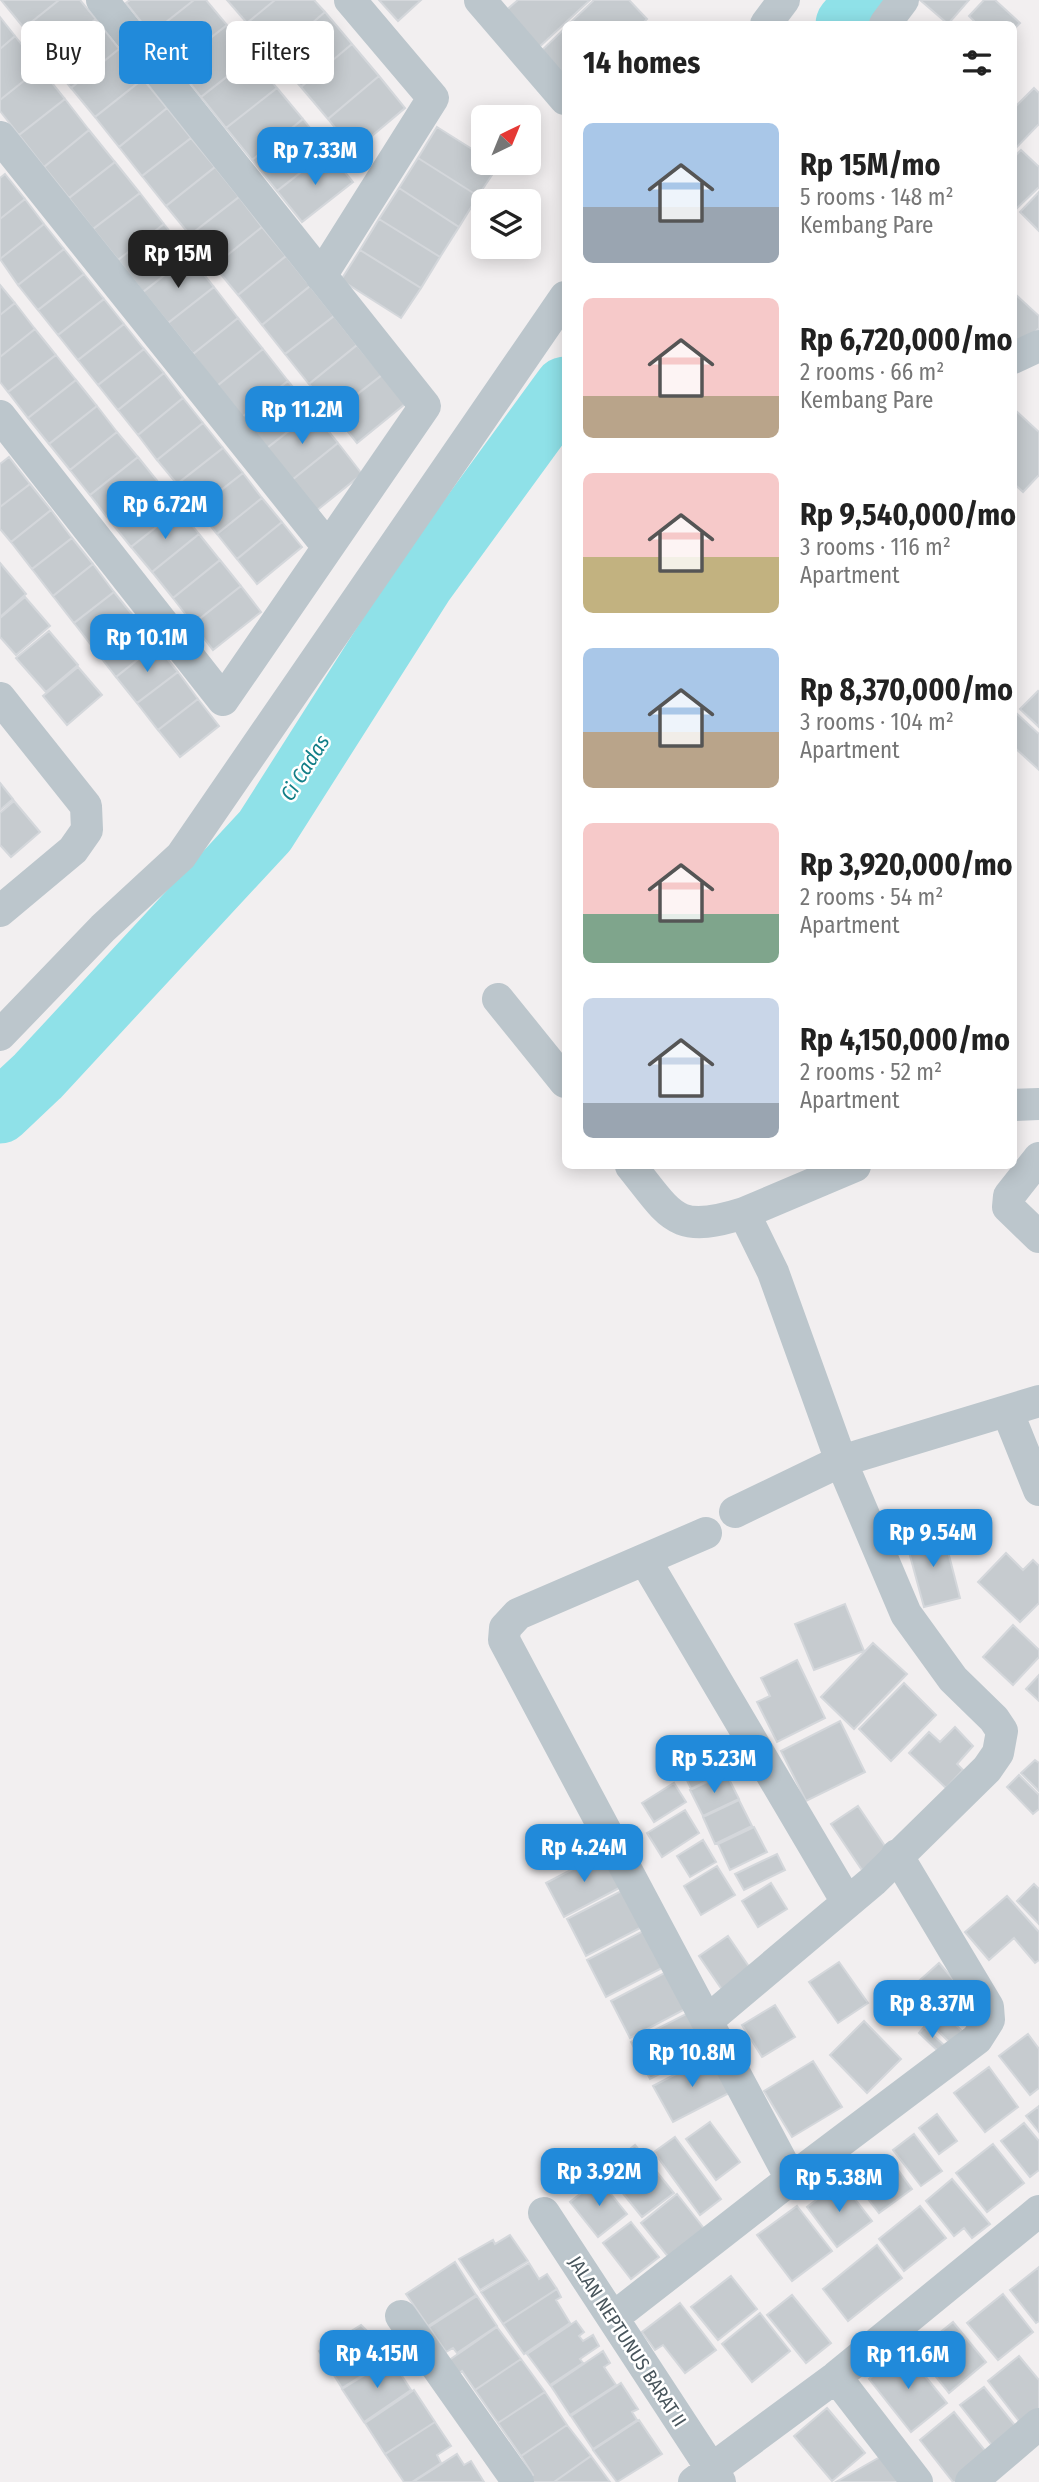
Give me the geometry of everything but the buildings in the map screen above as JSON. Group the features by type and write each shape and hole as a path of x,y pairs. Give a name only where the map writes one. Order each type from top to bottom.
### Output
{"street":[{"path":"0,416 223,700 425,406 102,0"},
{"path":"321,276 433,98 350,0"},
{"path":"480,0 562,96"},
{"path":"768,21 784,0"},
{"path":"887,21 903,0"},
{"path":"0,137 328,547"},
{"path":"0,1035 103,928 181,856 562,301"},
{"path":"1017,356 1039,346"},
{"path":"0,698 86,806 87,830 73,850 0,911"},
{"path":"498,999 556,1055 562,1073"},
{"path":"1017,1105 1039,1104"},
{"path":"1039,1158 1009,1196 1008,1207 1039,1237"},
{"path":"633,1169 663,1206 685,1221 712,1223 744,1213 848,1169"},
{"path":"708,2021 873,1881 987,1769 998,1753 1002,1731 994,1719 946,1671 906,1614 841,1461 773,1272 744,1213"},
{"path":"734,1512 841,1461 1008,1413 1039,1401"},
{"path":"1008,1413 1039,1490"},
{"path":"706,1533 518,1614 505,1628 506,1649 791,2179"},
{"path":"645,1560 847,1902"},
{"path":"614,2317 977,2039 989,2021 988,2007 897,1855"},
{"path":"708,2478 1039,2211"},
{"name":"JALAN NEPTUNUS BARAT II","path":"544,2213 614,2317 708,2478"},
{"path":"401,2316 518,2482"},
{"path":"836,2377 917,2482"},
{"path":"971,2482 1039,2424"}],"waterway":[{"name":"Ci Cadas","path":"850,21 867,0"},
{"name":"Ci Cadas","path":"0,1112 38,1076 265,831 422,584 562,392"}]}
